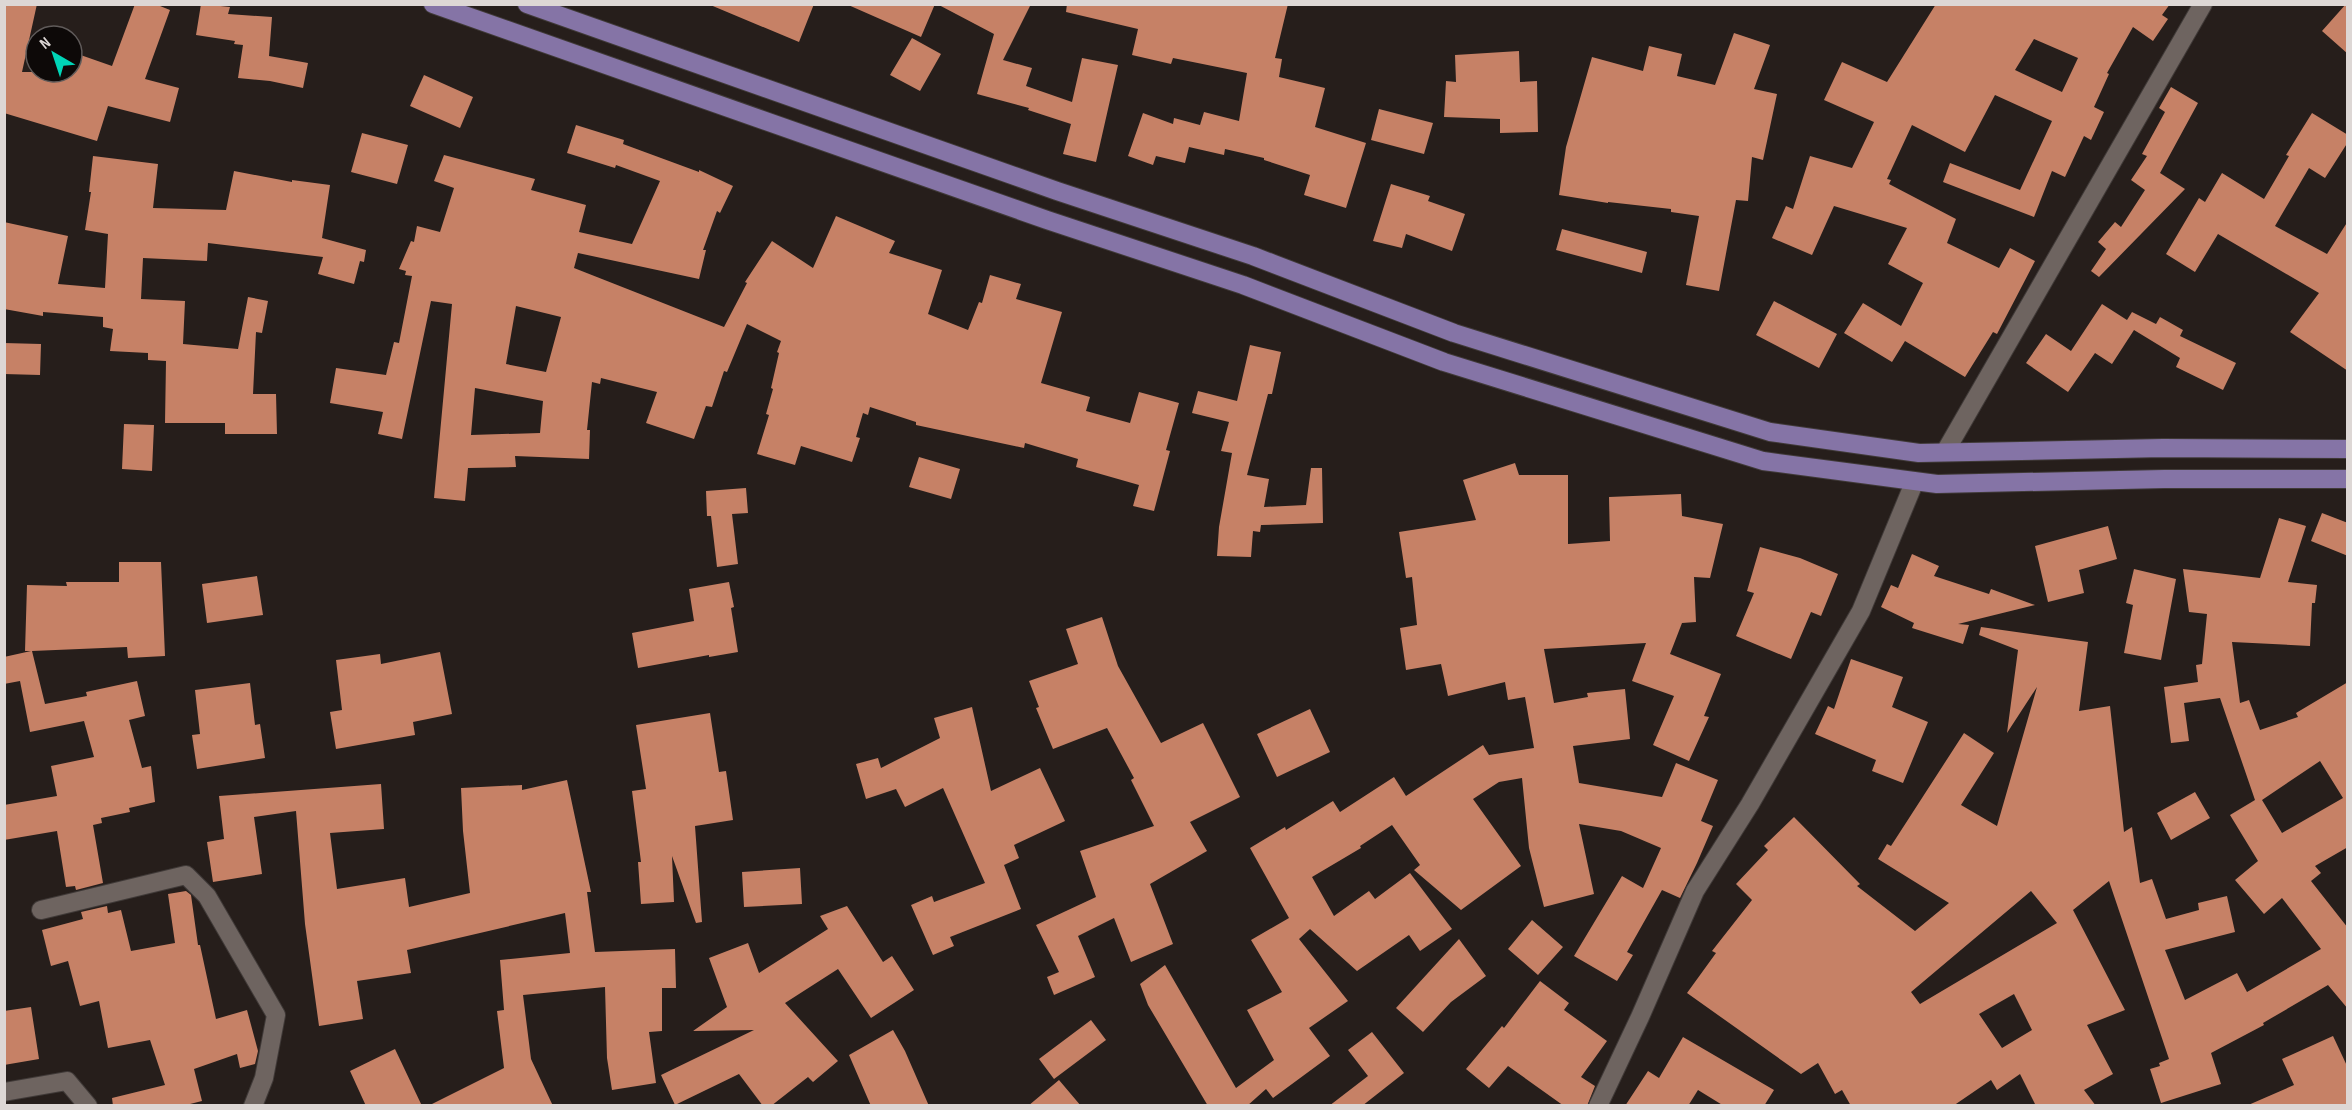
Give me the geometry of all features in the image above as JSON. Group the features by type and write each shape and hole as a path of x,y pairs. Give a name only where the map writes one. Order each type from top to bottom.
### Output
{"main road":[{"path":"433,4 1047,220 1243,285 1444,362 1762,461 1914,483 1937,484 2164,479 2348,479"},
{"path":"527,4 1057,191 1253,256 1454,333 1770,432 1919,453 2163,448 2347,448"}],"street":[{"path":"1946,452 2203,4"},
{"path":"1598,1106 1695,891 1750,804 1861,611 1914,483"},
{"path":"41,910 186,875 207,896 276,1016 264,1078 253,1106"},
{"path":"4,1092 67,1082 88,1106"}],"building":[{"path":"4,4 37,4 33,24 24,24 22,72 24,72 24,84 84,84 84,56 112,66 135,4 155,4 170,10 145,79 179,88 170,122 108,106 97,141 4,113"},
{"path":"201,4 230,7 228,14 272,17 269,56 308,63 303,88 270,81 238,78 243,45 234,44 235,41 196,35"},
{"path":"708,4 814,4 799,42"},
{"path":"846,4 935,4 921,37"},
{"path":"937,4 1031,4 1003,60 1032,68 1026,86 1072,102 1082,58 1118,65 1096,162 1063,154 1071,124 1028,110 1029,108 977,94 994,34"},
{"path":"1067,4 1288,4 1275,58 1282,59 1279,77 1325,88 1315,127 1366,143 1346,208 1304,195 1310,175 1264,160 1264,158 1225,149 1224,155 1189,147 1185,163 1156,156 1153,165 1128,156 1143,113 1173,124 1174,118 1200,125 1204,112 1239,121 1247,73 1173,58 1171,64 1132,55 1138,29 1066,12"},
{"path":"1936,4 2170,4 2162,15 2168,19 2153,41 2133,27 2107,73 2109,74 2094,107 2104,112 2091,140 2084,136 2065,177 2052,171 2034,217 1943,182 1950,163 2020,190 2052,121 1995,95 1965,152 1912,125 1887,179 1891,180 1889,184 1956,219 1947,243 1999,268 2010,248 2035,261 1997,334 1993,332 1965,377 1905,341 1892,362 1844,333 1863,303 1901,326 1923,283 1888,264 1907,228 1834,206 1812,255 1772,238 1786,206 1793,209 1810,156 1852,168 1874,122 1824,100 1842,62 1887,82","holes":["2034,39 2078,58 2062,92 2015,70"]},
{"path":"2348,4 2348,54 2322,31"},
{"path":"1734,33 1770,45 1754,89 1777,94 1763,160 1752,157 1748,201 1736,200 1719,291 1686,285 1699,216 1671,212 1671,209 1608,203 1559,195 1566,147 1592,57 1643,71 1649,46 1682,54 1677,76 1715,85"},
{"path":"912,38 941,54 920,91 890,75"},
{"path":"1519,51 1520,82 1537,81 1538,132 1500,133 1500,119 1444,117 1446,81 1456,82 1455,55"},
{"path":"424,75 473,97 460,128 410,106"},
{"path":"2171,87 2198,103 2160,173 2185,189 2099,277 2091,271 2106,249 2098,242 2115,222 2121,227 2145,190 2131,180 2147,156 2142,154 2165,112 2159,108"},
{"path":"1379,109 1433,123 1424,154 1371,140"},
{"path":"2312,113 2348,135 2348,142 2325,178 2309,168 2275,226 2327,254 2348,221 2348,371 2290,332 2319,293 2218,234 2195,272 2166,254 2199,198 2205,202 2222,173 2264,199 2289,156 2286,155"},
{"path":"576,125 624,140 623,144 699,172 699,170 733,186 720,213 717,211 703,250 706,250 699,279 578,253 574,268 724,327 747,283 745,282 772,241 813,268 836,216 895,241 889,253 942,270 928,314 968,330 979,302 982,303 990,275 1021,284 1016,299 1062,312 1041,383 1090,397 1086,411 1130,423 1139,392 1179,403 1166,450 1170,451 1154,511 1133,506 1139,485 1076,467 1078,459 1025,443 1024,448 916,425 916,422 870,407 868,415 863,413 856,437 860,438 852,462 801,446 795,465 757,454 769,415 766,414 773,389 771,388 779,353 777,352 781,341 747,324 727,372 724,371 712,407 706,406 694,439 646,423 657,392 601,378 600,384 592,382 587,430 590,430 589,459 515,456 516,467 468,468 465,501 434,498 452,304 431,301 402,439 378,434 383,412 330,403 336,368 386,375 394,342 399,343 412,276 405,275 406,271 399,269 411,241 414,242 417,226 440,232 454,188 434,181 444,155 535,179 531,190 586,205 579,232 632,244 660,181 616,165 615,168 567,153","holes":["516,306 561,317 546,372 506,364","475,388 543,401 540,433 471,435"]},
{"path":"362,133 408,145 397,184 351,172"},
{"path":"93,156 158,164 153,208 226,210 234,171 292,182 292,180 330,185 322,238 366,250 364,262 360,261 354,284 318,274 323,257 208,243 207,261 143,258 141,299 185,301 183,344 238,349 248,297 268,301 262,333 256,332 253,394 276,394 277,434 225,434 225,423 165,423 166,361 148,360 148,353 110,351 113,329 103,327 103,317 43,312 43,316 4,309 4,222 68,236 58,284 105,288 108,234 85,230 91,192 89,192"},
{"path":"1391,184 1430,196 1428,201 1465,214 1452,251 1406,234 1402,248 1373,241"},
{"path":"1562,229 1647,252 1642,273 1556,250"},
{"path":"1774,301 1837,334 1819,368 1756,335"},
{"path":"2102,304 2127,320 2132,312 2156,324 2160,317 2183,330 2180,336 2236,363 2223,390 2176,367 2180,358 2134,330 2112,364 2095,353 2068,392 2026,363 2046,334 2071,351"},
{"path":"4,343 41,344 40,375 4,374"},
{"path":"1250,345 1281,352 1272,394 1268,394 1247,475 1269,479 1264,507 1306,505 1311,468 1322,468 1323,523 1261,525 1260,532 1253,531 1251,557 1217,556 1219,527 1232,453 1221,451 1229,422 1192,413 1198,391 1237,401"},
{"path":"124,424 154,425 152,471 122,469"},
{"path":"919,457 960,469 951,499 909,487"},
{"path":"1515,463 1519,475 1568,475 1568,544 1610,541 1609,497 1681,494 1682,516 1723,524 1710,578 1694,577 1696,622 1682,623 1670,654 1721,674 1704,716 1709,717 1689,761 1653,745 1674,696 1632,681 1646,643 1544,649 1554,703 1588,697 1587,693 1625,689 1630,739 1573,746 1579,783 1662,797 1676,763 1718,780 1701,821 1713,826 1697,863 1680,898 1662,890 1627,952 1633,955 1617,981 1574,956 1622,876 1643,888 1661,848 1621,831 1579,824 1594,894 1544,907 1529,848 1522,778 1499,782 1473,799 1521,866 1461,910 1414,870 1420,865 1392,825 1360,846 1361,848 1312,877 1334,916 1369,891 1375,899 1410,873 1452,929 1420,951 1409,935 1357,971 1310,929 1299,939 1348,1001 1309,1028 1330,1056 1273,1098 1266,1089 1247,1106 1208,1106 1148,1005 1140,984 1165,965 1236,1088 1274,1060 1247,1010 1282,992 1251,940 1289,918 1250,848 1285,827 1286,830 1333,801 1340,812 1394,777 1406,796 1483,745 1489,755 1534,748 1525,697 1508,700 1505,682 1448,696 1441,664 1406,670 1400,628 1417,625 1412,577 1406,578 1399,532 1476,520 1463,480"},
{"path":"746,488 748,513 732,514 738,564 717,567 711,516 707,516 706,491"},
{"path":"2322,513 2348,523 2348,556 2311,541"},
{"path":"2279,518 2306,526 2288,582 2317,585 2315,603 2312,603 2310,646 2232,642 2240,703 2249,700 2260,730 2298,717 2296,713 2348,682 2348,847 2315,866 2321,873 2311,881 2348,928 2348,1009 2328,985 2263,1023 2264,1025 2211,1053 2221,1084 2161,1103 2150,1069 2160,1066 2159,1063 2169,1059 2109,881 2073,910 2125,1010 2087,1025 2113,1074 2084,1090 2096,1106 2036,1106 2020,1074 1997,1090 1991,1080 1953,1106 1851,1106 1842,1090 1835,1094 1818,1063 1801,1074 1687,993 1716,953 1712,951 1752,900 1736,884 1768,850 1764,846 1794,817 1860,884 1857,886 1915,931 1949,903 1878,859 1887,844 1891,846 1964,733 1994,753 1961,805 1997,826 2037,687 2007,733 2018,650 1979,635 1981,627 2088,642 2079,711 2110,706 2124,832 2132,827 2140,883 2152,879 2166,919 2199,910 2198,903 2227,896 2235,932 2165,950 2185,1000 2237,973 2247,992 2321,949 2282,898 2264,914 2235,880 2258,861 2230,815 2255,800 2220,698 2184,703 2189,741 2171,743 2164,687 2198,682 2196,665 2202,664 2207,614 2189,612 2183,569 2260,578","holes":["2320,761 2343,798 2282,833 2262,800","2031,891 2057,923 1920,1004 1911,992","2014,994 2032,1030 2002,1048 1979,1014"]},
{"path":"2108,526 2117,559 2079,570 2084,593 2048,602 2035,546"},
{"path":"1760,547 1800,558 1838,574 1821,616 1811,612 1791,659 1736,636 1754,593 1747,591"},
{"path":"1912,554 1939,566 1934,576 1989,594 1991,589 2035,605 1958,624 1969,625 1963,644 1912,628 1914,623 1881,607 1891,585 1898,588"},
{"path":"119,562 161,562 165,656 128,658 127,647 32,651 45,704 87,696 86,692 137,681 145,716 129,720 142,768 151,766 155,802 129,808 130,812 101,818 102,823 93,825 103,883 76,890 75,886 66,887 57,831 4,840 4,805 57,796 51,766 94,757 84,721 30,732 20,681 4,684 4,657 31,651 25,651 27,585 67,586 66,582 119,582"},
{"path":"2134,569 2176,579 2161,660 2124,653 2133,605 2126,603"},
{"path":"257,576 263,615 207,623 202,584"},
{"path":"729,582 738,652 638,668 632,633 694,621 689,589"},
{"path":"1102,617 1118,666 1161,743 1203,723 1240,797 1190,822 1207,851 1150,884 1173,944 1131,962 1114,918 1078,936 1095,977 1054,995 1047,977 1059,972 1036,925 1096,897 1080,851 1154,826 1131,780 1134,778 1107,728 1053,749 1036,708 1039,707 1029,681 1078,664 1066,629"},
{"path":"440,652 452,714 413,722 415,735 336,749 330,712 342,710 336,660 380,654 381,664"},
{"path":"1851,659 1903,677 1892,707 1928,722 1903,783 1872,771 1876,760 1815,734 1828,706 1834,709"},
{"path":"250,683 255,725 260,724 265,758 197,769 192,735 200,734 195,690"},
{"path":"972,707 991,791 1040,768 1065,821 1014,845 1019,858 1004,865 1021,909 950,937 954,946 933,955 911,905 932,896 934,902 985,883 943,788 905,807 896,789 866,799 856,764 878,758 881,768 940,738 934,718"},
{"path":"1310,709 1330,752 1277,777 1257,734"},
{"path":"710,713 719,772 726,771 733,820 695,826 702,922 696,923 672,856 674,902 641,904 638,862 641,862 632,791 646,789 636,725"},
{"path":"567,780 591,892 587,892 595,952 675,949 676,988 662,988 662,1031 649,1032 656,1083 612,1090 607,1058 605,987 523,995 531,1059 553,1106 428,1106 504,1068 497,1011 504,1010 500,960 570,953 565,913 407,950 411,973 357,981 363,1019 319,1026 305,924 296,811 254,817 262,874 213,882 207,842 224,839 219,796 381,784 384,829 330,833 337,889 405,878 409,907 470,893 461,788 522,785 522,790"},
{"path":"2195,792 2210,818 2171,840 2157,813"},
{"path":"800,868 802,904 744,907 742,872"},
{"path":"186,891 191,895 198,945 200,945 216,1019 247,1010 258,1051 255,1064 240,1068 237,1054 194,1069 202,1101 182,1106 113,1106 112,1098 165,1085 150,1040 108,1048 99,1001 80,1006 68,961 51,966 42,930 83,919 81,912 107,906 108,913 121,910 131,951 175,943 168,894"},
{"path":"847,906 883,962 892,956 914,990 871,1018 838,969 785,1003 838,1061 813,1082 808,1077 771,1106 763,1106 739,1074 675,1105 661,1075 754,1030 693,1031 727,1007 709,958 748,943 759,973 828,929 820,916"},
{"path":"1532,920 1563,947 1538,975 1508,949"},
{"path":"1459,939 1486,976 1451,1002 1423,1032 1396,1008"},
{"path":"1540,981 1569,1003 1564,1010 1607,1041 1581,1077 1595,1086 1587,1106 1564,1106 1508,1066 1489,1088 1466,1069 1502,1026 1504,1028"},
{"path":"31,1007 39,1059 4,1065 4,1011"},
{"path":"1091,1020 1106,1040 1054,1079 1039,1059"},
{"path":"893,1030 905,1051 929,1106 871,1106 849,1055"},
{"path":"1372,1032 1404,1073 1362,1106 1329,1106 1368,1076 1348,1050"},
{"path":"2333,1036 2348,1068 2348,1106 2246,1106 2294,1085 2282,1059"},
{"path":"1683,1037 1774,1090 1764,1106 1724,1106 1698,1090 1688,1106 1625,1106 1648,1071 1659,1078"},
{"path":"395,1049 422,1106 366,1106 350,1071"},
{"path":"1059,1080 1081,1106 1028,1106"}]}
